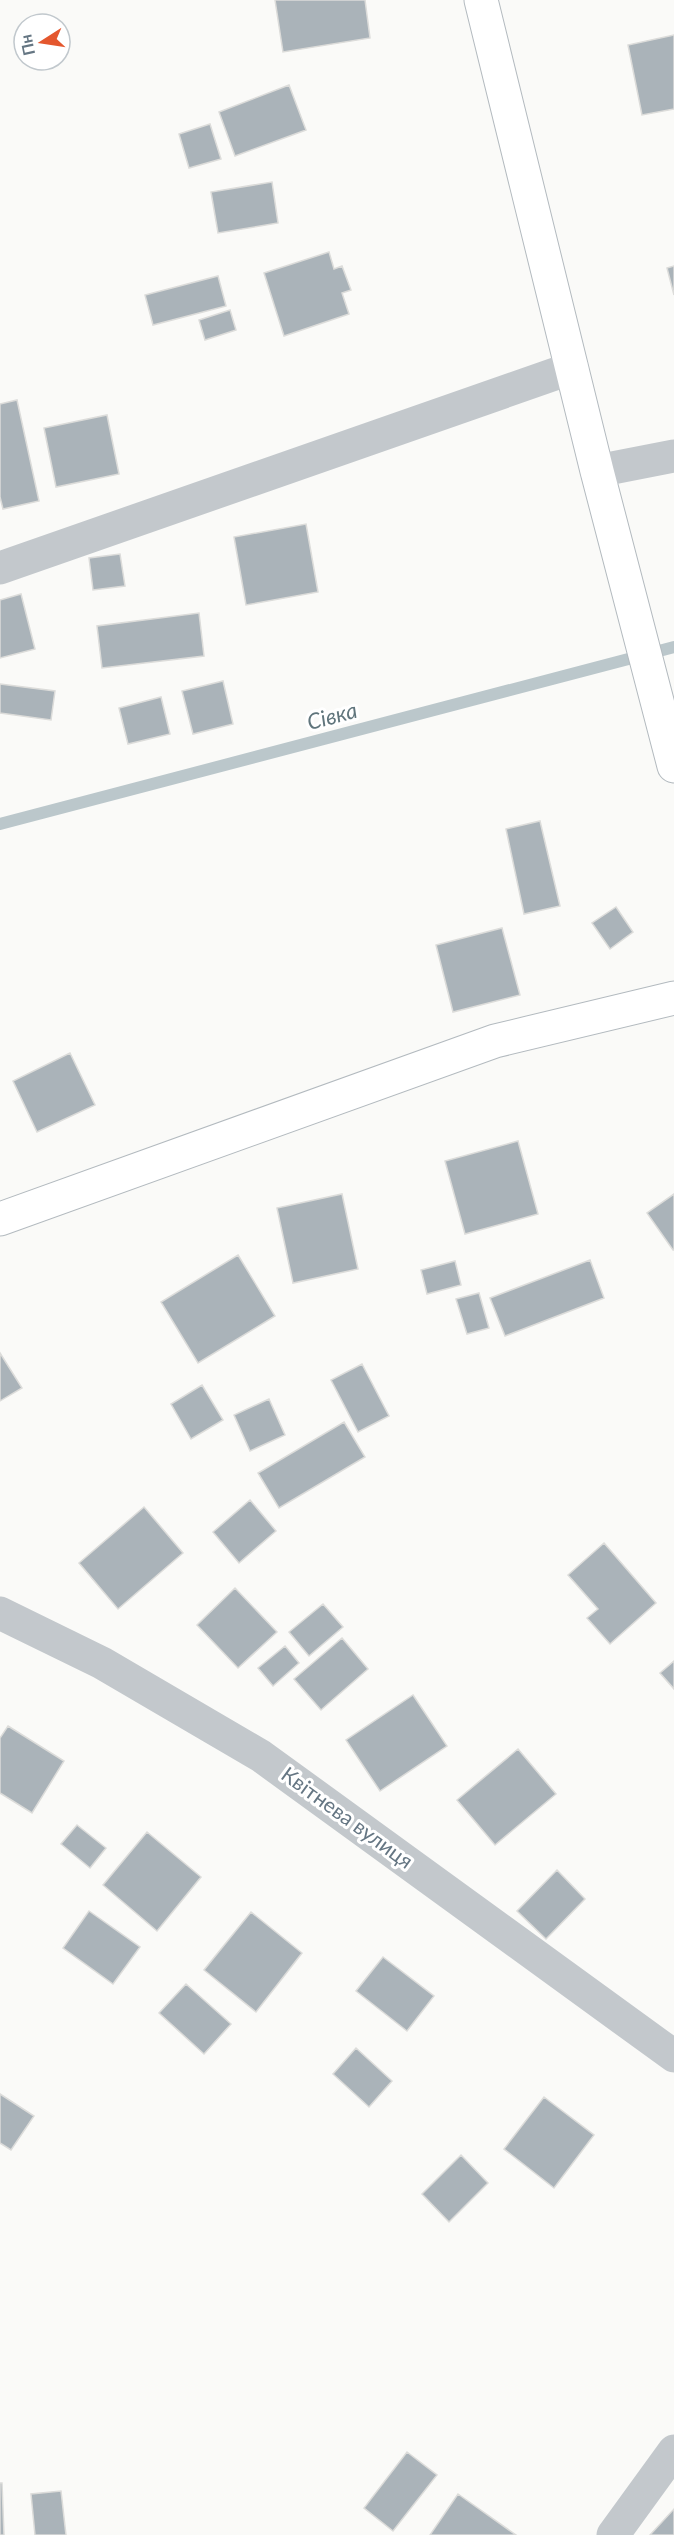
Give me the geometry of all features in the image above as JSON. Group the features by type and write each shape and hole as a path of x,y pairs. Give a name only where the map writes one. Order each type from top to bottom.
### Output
{"street":[{"path":"481,0 597,471 674,766"},
{"path":"0,568 572,368"},
{"path":"597,471 674,456"},
{"path":"0,1219 495,1041 674,998"},
{"name":"Квітнева вулиця","path":"0,1613 102,1663 261,1756 674,2056"},
{"path":"613,2535 674,2451"}],"building":[{"path":"275,0 365,0 370,38 283,52"},
{"path":"674,35 674,109 642,115 628,45"},
{"path":"289,85 306,130 235,156 219,112"},
{"path":"210,124 221,159 189,168 179,134"},
{"path":"272,182 278,223 218,233 211,192"},
{"path":"329,252 334,269 342,266 351,290 342,293 349,314 284,336 264,273"},
{"path":"674,266 674,295 667,268"},
{"path":"218,276 226,306 153,325 145,295"},
{"path":"230,310 236,330 205,340 199,320"},
{"path":"17,400 39,501 3,509 0,497 0,404"},
{"path":"107,415 119,474 56,487 44,428"},
{"path":"306,524 318,592 246,605 234,537"},
{"path":"120,554 125,586 93,590 89,558"},
{"path":"21,594 35,649 0,658 0,600"},
{"path":"199,613 204,656 102,668 97,626"},
{"path":"223,681 233,724 193,734 182,691"},
{"path":"0,684 55,691 51,720 0,713"},
{"path":"161,697 170,734 128,744 119,708"},
{"path":"540,821 560,906 524,914 506,829"},
{"path":"616,907 633,932 610,949 592,923"},
{"path":"502,928 520,995 453,1012 436,945"},
{"path":"70,1053 95,1105 37,1132 13,1081"},
{"path":"518,1141 538,1214 465,1234 445,1161"},
{"path":"342,1194 358,1269 293,1283 277,1208"},
{"path":"674,1194 674,1250 673,1250 647,1213"},
{"path":"238,1255 275,1316 198,1363 161,1302"},
{"path":"590,1260 604,1298 505,1336 490,1298"},
{"path":"455,1261 461,1285 427,1294 421,1270"},
{"path":"479,1293 489,1328 467,1334 456,1299"},
{"path":"0,1353 22,1388 0,1401"},
{"path":"362,1364 389,1416 358,1432 331,1380"},
{"path":"202,1385 223,1420 191,1439 171,1404"},
{"path":"269,1399 285,1435 250,1451 234,1415"},
{"path":"344,1422 365,1457 279,1508 258,1473"},
{"path":"250,1500 276,1531 239,1563 213,1532"},
{"path":"144,1507 183,1553 118,1609 79,1563"},
{"path":"604,1543 656,1603 610,1644 587,1618 598,1609 568,1575"},
{"path":"235,1588 277,1632 238,1668 197,1625"},
{"path":"323,1604 343,1627 309,1656 289,1632"},
{"path":"342,1638 368,1669 321,1710 294,1679"},
{"path":"285,1646 299,1663 273,1686 258,1668"},
{"path":"674,1661 674,1689 660,1673"},
{"path":"413,1695 447,1746 380,1791 346,1740"},
{"path":"8,1726 64,1761 32,1813 0,1793 0,1738"},
{"path":"518,1749 556,1794 495,1845 457,1800"},
{"path":"77,1825 106,1848 90,1868 61,1844"},
{"path":"147,1832 201,1877 157,1931 103,1885"},
{"path":"557,1870 585,1899 546,1939 517,1911"},
{"path":"89,1911 140,1947 113,1984 63,1948"},
{"path":"251,1912 302,1953 256,2012 204,1970"},
{"path":"383,1957 434,1996 407,2031 356,1991"},
{"path":"186,1984 231,2024 204,2054 159,2013"},
{"path":"356,2048 392,2081 369,2107 333,2074"},
{"path":"0,2094 34,2116 11,2150 0,2143"},
{"path":"544,2097 594,2135 554,2188 504,2149"},
{"path":"461,2155 488,2183 449,2222 422,2194"},
{"path":"407,2452 437,2475 393,2531 364,2508"},
{"path":"0,2483 2,2483 4,2535 0,2535"},
{"path":"61,2491 66,2535 35,2535 31,2494"},
{"path":"458,2494 516,2535 430,2535"},
{"path":"674,2509 674,2535 650,2535"}],"waterway":[{"name":"Сівка","path":"0,824 674,647"}]}
